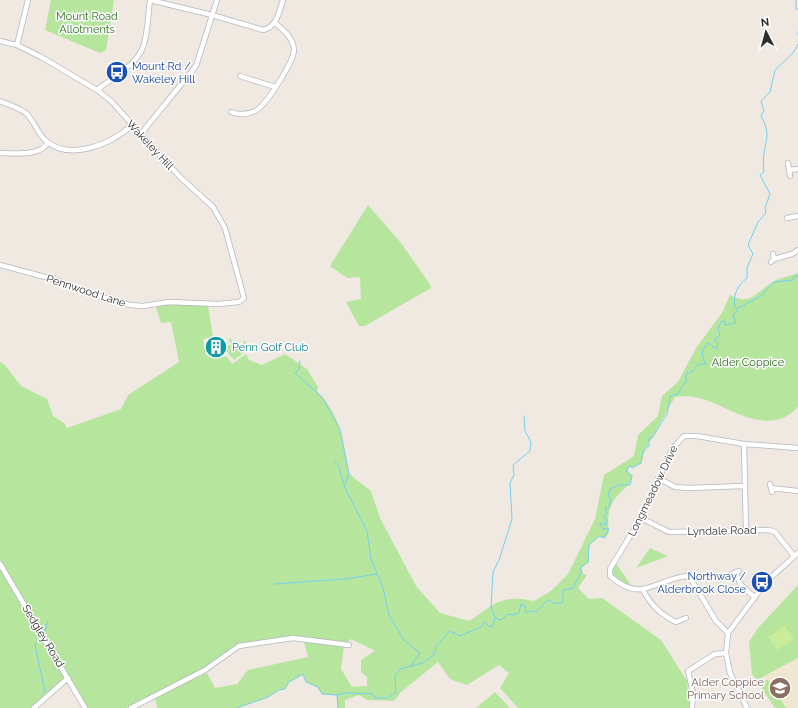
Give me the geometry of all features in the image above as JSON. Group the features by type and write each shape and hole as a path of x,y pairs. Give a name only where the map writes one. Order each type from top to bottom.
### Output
{"street":[{"path":"17,45 28,0"},
{"path":"97,90 129,65 139,54 145,37 150,0 212,15 263,30 269,29 275,23 283,0"},
{"path":"140,135 196,66 216,0"},
{"path":"231,112 245,114 256,111 264,103 292,61 294,50 288,35 275,23"},
{"name":"Wakeley Hill","path":"0,40 17,45 73,75 97,90 111,101 140,135 180,177 213,207 220,217 232,250 244,298"},
{"path":"240,76 274,87"},
{"path":"0,101 26,113 48,142 66,150 82,148 109,140 122,134 132,126"},
{"path":"0,153 31,152 46,145 48,142"},
{"path":"788,163 790,176"},
{"path":"789,170 798,169"},
{"path":"787,218 798,216"},
{"path":"773,258 792,254 798,250"},
{"name":"Pennwood Lane","path":"0,264 56,280 91,294 130,305 143,306 170,302 218,304 240,302 244,298"},
{"name":"Longmeadow Drive","path":"643,590 631,590 613,578 609,573 611,565 632,535 641,518 672,449 684,436 697,436 744,444 798,448"},
{"path":"744,444 746,530"},
{"path":"658,478 675,487 689,488 744,486"},
{"path":"771,488 798,491"},
{"name":"Lyndale Road","path":"641,518 669,532 746,530 775,532 796,554"},
{"path":"747,708 730,674 726,653 728,633 767,581 796,554"},
{"name":"Sedgley Road","path":"0,564 85,708"},
{"path":"736,573 741,585 754,597"},
{"path":"686,618 676,622 667,618 650,604 643,590 687,576 691,579 716,621 728,633"},
{"path":"131,708 205,670 239,646 293,638 349,645"},
{"path":"692,708 693,693 688,671 691,667 715,654 726,653"},
{"path":"34,708 68,678"}],"shaded area":[{"name":"Alder Coppice Primary School","path":"798,658 798,708 775,708 756,680"}],"green space":[{"name":"Mount Road Allotments","path":"51,0 114,0 106,50 100,53 45,30"},
{"path":"368,205 401,243 431,288 365,326 359,326 346,302 361,299 360,277 347,278 330,266"},
{"name":"Alder Coppice","path":"798,273 798,407 780,419 766,421 740,415 702,399 689,396 675,397 645,450 641,463 629,468 628,471 633,476 632,479 616,497 609,511 609,532 605,538 599,536 589,545 589,562 581,568 582,573 587,575 578,588 589,599 602,598 661,640 687,681 690,708 518,708 500,688 509,673 499,665 467,685 450,679 438,662 401,692 394,701 367,700 359,695 345,700 345,708 338,708 337,695 322,694 317,687 306,682 303,675 289,682 285,689 279,690 268,697 237,708 157,708 155,697 207,673 215,688 237,684 248,670 308,657 304,642 344,646 341,669 352,687 367,686 367,677 361,672 361,660 375,651 351,639 346,643 295,636 237,644 204,668 126,708 87,708 0,559 0,362 5,365 21,386 47,399 53,416 64,423 67,428 121,409 128,395 179,362 171,322 161,323 156,307 168,304 208,306 213,337 203,339 206,355 227,357 232,364 246,354 249,360 262,365 285,354 307,369 318,387 317,392 325,400 336,419 343,441 349,474 371,491 380,518 416,586 440,613 469,621 498,602 513,599 534,601 551,591 568,574 595,519 604,475 634,456 638,435 658,416 662,396 678,382 696,348 722,313 730,295 737,298 748,299 774,281"},
{"path":"231,338 234,346 241,348 244,340 248,344 243,353 234,360 228,353 227,346 232,344 228,340"},
{"path":"650,548 668,556 636,568"},
{"path":"616,563 632,587 612,575 613,567"},
{"path":"0,568 65,678 31,708 0,708"},
{"path":"798,585 798,658 757,680 768,680 786,708 775,708 752,674 749,642 758,628"},
{"path":"785,626 794,639 777,650 768,637"},
{"path":"495,692 510,708 476,708"}],"waterway":[{"path":"796,0 796,9 798,9"},
{"path":"237,708 268,697 279,690 285,689 289,682 303,674 306,682 318,687 322,694 373,694 375,698 388,698 396,692 395,676 400,669 422,663 434,655 436,646 450,631 460,636 481,627 485,622 488,626 493,626 495,618 501,620 508,614 513,615 519,613 521,604 525,606 526,613 530,611 536,612 548,600 556,604 563,602 563,590 573,588 582,571 580,568 588,562 589,545 599,536 604,538 609,529 603,529 600,525 601,523 606,525 607,520 604,517 607,513 605,508 608,508 611,501 608,495 610,489 619,485 630,485 632,476 626,471 628,467 631,466 632,468 641,463 643,451 649,446 649,438 652,438 667,414 670,396 678,394 686,381 686,374 692,372 698,364 706,364 703,358 703,351 708,343 717,348 718,343 714,340 720,335 718,328 722,321 725,321 725,325 736,323 733,314 737,312 734,302 735,294 741,283 747,278 747,268 753,254 748,245 758,222 766,213 765,208 770,194 760,175 764,172 763,167 767,134 761,115 764,111 761,101 770,92 775,70 793,53 798,44"},
{"path":"738,308 761,296 774,282 793,280 795,276 798,276"},
{"path":"300,361 299,369 295,373 322,397 340,429 349,474 344,486 367,531 371,559 383,588 389,615 404,640 420,653 411,666"},
{"path":"495,617 491,608 493,572 499,560 512,519 510,483 514,475 513,465 530,451 531,442 525,431 524,416"},
{"path":"334,461 338,465 344,485"},
{"path":"274,584 345,579 377,574"},
{"path":"44,634 48,621"},
{"path":"41,638 35,645 45,692"},
{"path":"337,695 338,708"}],"place":[{"name":"Mount Rd / Wakeley Hill","path":"117,72"},
{"name":"Penn Golf Club","path":"216,347"},
{"name":"Northway / Alderbrook Close","path":"762,582"},
{"name":"Alder Coppice Primary School","path":"780,688"}]}
